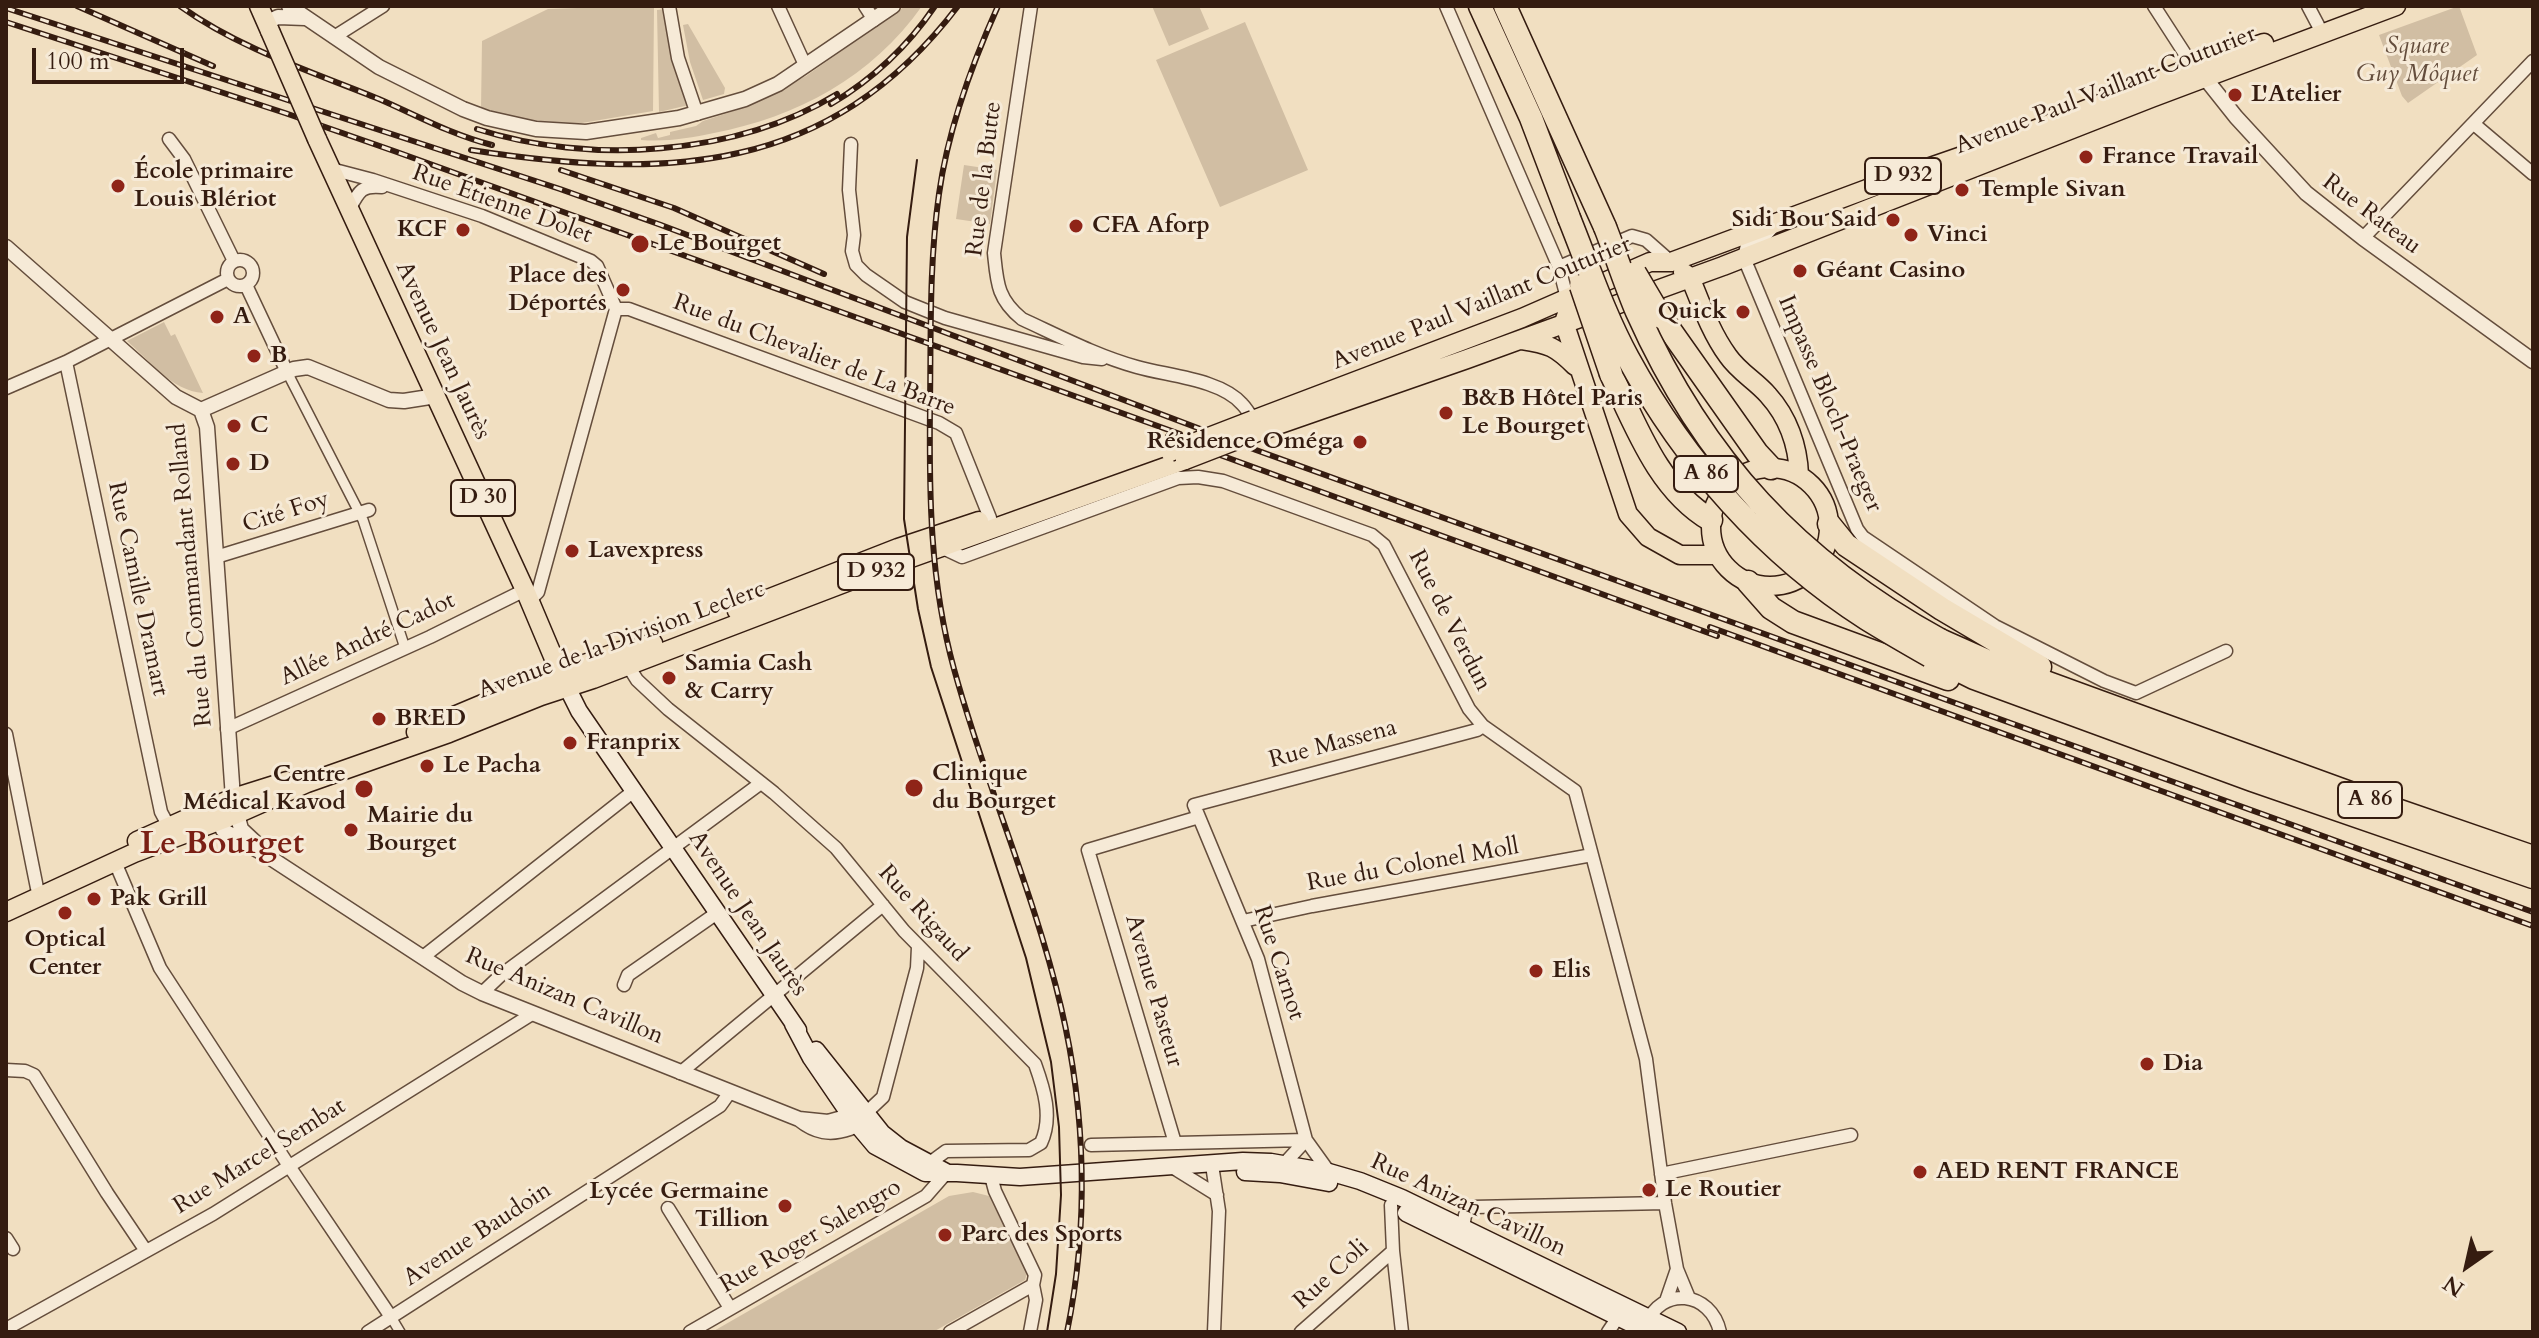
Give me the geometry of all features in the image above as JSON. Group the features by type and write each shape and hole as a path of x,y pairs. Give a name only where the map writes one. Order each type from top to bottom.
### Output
{"highway":[{"name":"A 86","path":"1480,6 1531,118 1627,357 1662,415 1723,496 1755,529 1830,593 1867,619 1935,648 1985,660 2067,688 2382,805 2533,857"},
{"name":"A 86","path":"1505,6 1588,186 1637,310 1685,404 1733,473 1768,514 1803,546 1974,678 2252,780 2533,877"},
{"path":"1569,218 1572,258 1611,374 1646,447 1670,483 1697,512 1711,520"},
{"path":"1605,227 1621,245 1641,286 1675,339 1771,468"},
{"path":"1829,524 1846,545 2025,660 2065,679 2067,688"},
{"path":"1748,582 1771,608 1793,622 1965,685 1974,678"},
{"path":"2390,829 2402,843 2533,892"}],"main road":[{"name":"Avenue Paul Vaillant Couturier","path":"1256,425 1449,347 1567,310 1690,277 1744,258 2368,6"},
{"name":"Avenue Paul Vaillant Couturier","path":"1256,425 1519,339 1612,278 1650,262 1671,262 1867,189 2396,6"},
{"name":"Avenue Jean Jaurès","path":"265,20 331,169 349,190 436,396 579,711 774,997 860,1117"},
{"path":"1671,262 1690,277 1712,330 1728,356 1769,396 1786,421 1798,455 1799,475"},
{"path":"1567,310 1580,371 1628,514 1648,537 1680,555 1718,555"},
{"path":"1519,339 1547,343 1559,350 1580,371"},
{"name":"Avenue de la Division Leclerc","path":"563,680 627,664 943,548 1256,425"},
{"name":"Avenue de la Division Leclerc","path":"6,912 230,811 449,733 620,651 633,650 678,634 898,548 1178,456"},
{"path":"1771,468 1799,475 1814,488 1825,505 1829,524 1821,557 1804,575 1781,585 1764,586 1748,582 1726,566 1718,555 1711,532 1716,503 1738,477 1754,470 1771,468"},
{"name":"Avenue de la Division Leclerc","path":"6,901 168,825 230,811"},
{"name":"Rue Anizan Cavillon","path":"860,1117 901,1148 947,1172"},
{"name":"Rue Anizan Cavillon","path":"860,1117 875,1146 925,1173 1020,1177 1243,1161 1285,1163 1329,1172 1402,1198 1647,1328"},
{"name":"Rue Anizan Cavillon","path":"1212,1165 1328,1182 1358,1191 1618,1317 1647,1328"},
{"path":"1647,1328 1678,1332"}],"street":[{"path":"289,6 379,67 440,99 475,114 512,124 563,132 614,130 697,114 745,99 778,84 893,6"},
{"path":"669,6 678,58 697,114"},
{"path":"778,6 805,65"},
{"path":"865,6 874,20"},
{"name":"Rue de la Butte","path":"1031,6 994,253 997,286 1008,308 1022,319 1137,367 1180,376 1223,391 1242,404 1256,425"},
{"path":"1446,6 1559,267 1567,310"},
{"path":"2154,6 2199,73"},
{"path":"2308,6 2318,25"},
{"path":"334,37 378,7"},
{"path":"265,20 278,17 309,18"},
{"path":"2363,238 2533,61"},
{"name":"Rue Rateau","path":"2199,73 2306,193 2363,238 2532,359"},
{"path":"2474,124 2533,174"},
{"path":"169,139 184,159 234,261"},
{"path":"851,144 849,190 854,235 852,251 856,265 866,275 905,302 945,318 1083,357 1119,360"},
{"name":"Rue Étienne Dolet","path":"349,190 369,186 389,187 482,216 557,246 597,266 616,309"},
{"name":"Rue Étienne Dolet","path":"349,190 389,187"},
{"name":"Avenue Paul Vaillant Couturier","path":"1744,258 1747,245 1761,240 1776,224"},
{"path":"1559,267 1632,236 1646,240 1671,262"},
{"name":"Rue du Commandant Rolland","path":"6,247 176,397 201,410 207,427 230,811"},
{"name":"Impasse Bloch-Praeger","path":"1744,258 1831,470 1863,537 1995,626 2104,681 2136,693 2226,651"},
{"path":"234,261 247,261 252,267 252,279 246,285 238,286 228,279 228,266 234,261"},
{"path":"6,388 66,362 228,279"},
{"path":"246,285 287,372 364,512 405,648"},
{"path":"528,595 538,592 616,309"},
{"name":"Rue du Chevalier de La Barre","path":"616,309 629,309 948,428 956,433 990,518"},
{"name":"Rue Camille Dramart","path":"66,362 161,812 168,825"},
{"path":"201,410 287,372 308,367 389,400 436,396"},
{"name":"Rue de Verdun","path":"943,548 962,557 1178,478 1198,477 1223,481 1372,535 1384,545 1469,709 1483,726 1575,791 1646,1059 1665,1203 1677,1269 1689,1298"},
{"name":"Cité Foy","path":"216,557 364,512"},
{"name":"Allée André Cadot","path":"227,729 528,595"},
{"name":"Rue Rigaud","path":"627,664 637,680 668,709 836,848 918,947 1035,1064 1046,1092 1046,1129 1041,1143 1029,1150 946,1151 931,1162"},
{"name":"Rue Massena","path":"1088,850 1197,811 1483,726"},
{"path":"6,734 37,888"},
{"path":"482,993 501,975 761,783"},
{"path":"423,957 635,790"},
{"name":"Rue Anizan Cavillon","path":"230,811 241,829 266,855 482,993 828,1133 850,1128 860,1117"},
{"name":"Rue Carnot","path":"1197,811 1258,959 1306,1140"},
{"name":"Avenue Pasteur","path":"1088,850 1175,1143"},
{"name":"Rue du Colonel Moll","path":"1243,921 1592,855"},
{"path":"115,862 160,968 400,1332"},
{"path":"680,1073 883,905"},
{"path":"624,985 628,975 717,913"},
{"path":"860,1117 883,1097 917,968 918,947"},
{"name":"Rue Marcel Sembat","path":"6,1329 213,1214 532,1014"},
{"path":"6,1070 34,1075 146,1251"},
{"name":"Avenue Baudoin","path":"368,1332 720,1106 730,1092"},
{"path":"1661,1174 1851,1135"},
{"path":"1091,1145 1306,1140"},
{"path":"1285,1163 1306,1140"},
{"path":"1306,1140 1329,1172"},
{"path":"1212,1165 1217,1195 1214,1332"},
{"path":"1172,1167 1217,1195"},
{"name":"Rue Roger Salengro","path":"690,1332 926,1196 947,1172"},
{"path":"991,1176 995,1191 1035,1275 1036,1300 1030,1332"},
{"path":"1463,1228 1465,1215 1473,1207 1665,1203"},
{"path":"1391,1205 1402,1332"},
{"path":"668,1208 730,1308"},
{"name":"Rue Coli","path":"1301,1332 1393,1251"},
{"name":"Rue de Verdun","path":"1666,1301 1677,1269"},
{"path":"950,1332 1033,1285"},
{"path":"1647,1328 1657,1308 1666,1301 1689,1298 1709,1309 1722,1331"},
{"path":"1608,1332 1618,1317"}],"green space":[{"path":"578,6 654,8 653,111 576,124 513,119 481,109 482,41 548,9"},
{"path":"905,6 922,6 880,54 856,73 803,105 745,126 714,133 678,139 641,140 656,133 658,138 696,126 737,110 806,76"},
{"path":"1152,6 1199,6 1209,29 1169,46"},
{"name":"Square Guy Môquet","path":"2459,6 2477,55 2408,103 2402,96 2379,35"},
{"path":"665,9 689,105 659,112 657,10"},
{"path":"1245,22 1308,170 1220,207 1156,60"},
{"path":"688,24 725,88 724,94 703,100 690,62 683,25"},
{"path":"964,165 997,170 990,224 956,219"},
{"path":"164,322 171,336 175,334 203,393 171,381 127,341"},
{"name":"Parc des Sports","path":"973,1192 989,1196 1027,1273 1025,1280 933,1332 712,1332 949,1196"}],"tram line":[{"path":"917,160 907,237 904,519 931,667 1026,958 1051,1062 1059,1127 1061,1195 1056,1274 1047,1332"}],"railway":[{"path":"77,6 213,66"},
{"path":"180,6 227,35 276,58 448,130 492,145"},
{"path":"831,104 889,61 935,6"},
{"path":"471,150 610,164 676,162 738,153 798,134 855,104 908,62 958,6"},
{"path":"998,6 962,98 948,146 939,194 931,300 931,505 940,604 954,669 1050,964 1076,1087 1082,1169 1081,1210 1079,1251 1067,1332"},
{"path":"6,8 560,189 661,225 1256,450 2533,912"},
{"path":"6,22 394,151 1180,434"},
{"path":"477,129 566,147 613,150 661,148 708,142 754,131 797,115 837,94"},
{"path":"561,170 674,208 824,274"},
{"path":"1168,436 1717,636"},
{"path":"1710,627 2533,926"}],"place":[{"name":"L'Atelier","path":"2235,95"},
{"name":"France Travail","path":"2086,157"},
{"name":"École primaire Louis Blériot","path":"118,186"},
{"name":"Temple Sivan","path":"1962,190"},
{"name":"Sidi Bou Said","path":"1893,220"},
{"name":"CFA Aforp","path":"1076,226"},
{"name":"KCF","path":"463,230"},
{"name":"Vinci","path":"1911,235"},
{"name":"Le Bourget","path":"640,244"},
{"name":"Géant Casino","path":"1800,271"},
{"name":"Place des Déportés","path":"623,290"},
{"name":"Quick","path":"1743,312"},
{"name":"A","path":"217,317"},
{"name":"B","path":"254,356"},
{"name":"B&B Hôtel Paris Le Bourget","path":"1446,413"},
{"name":"C","path":"234,426"},
{"name":"Résidence Oméga","path":"1360,442"},
{"name":"D","path":"233,464"},
{"name":"Lavexpress","path":"572,551"},
{"name":"Samia Cash & Carry","path":"669,678"},
{"name":"BRED","path":"379,719"},
{"name":"Franprix","path":"570,743"},
{"name":"Le Pacha","path":"427,766"},
{"name":"Clinique du Bourget","path":"914,788"},
{"name":"Centre Médical Kavod","path":"364,789"},
{"name":"Mairie du Bourget","path":"351,830"},
{"name":"Pak Grill","path":"94,899"},
{"name":"Optical Center","path":"65,913"},
{"name":"Elis","path":"1536,971"},
{"name":"Dia","path":"2147,1064"},
{"name":"AED RENT FRANCE","path":"1920,1172"},
{"name":"Le Routier","path":"1649,1190"},
{"name":"Lycée Germaine Tillion","path":"785,1206"},
{"name":"Parc des Sports","path":"945,1235"}],"district":[{"name":"Le Bourget","path":"222,846"}]}
